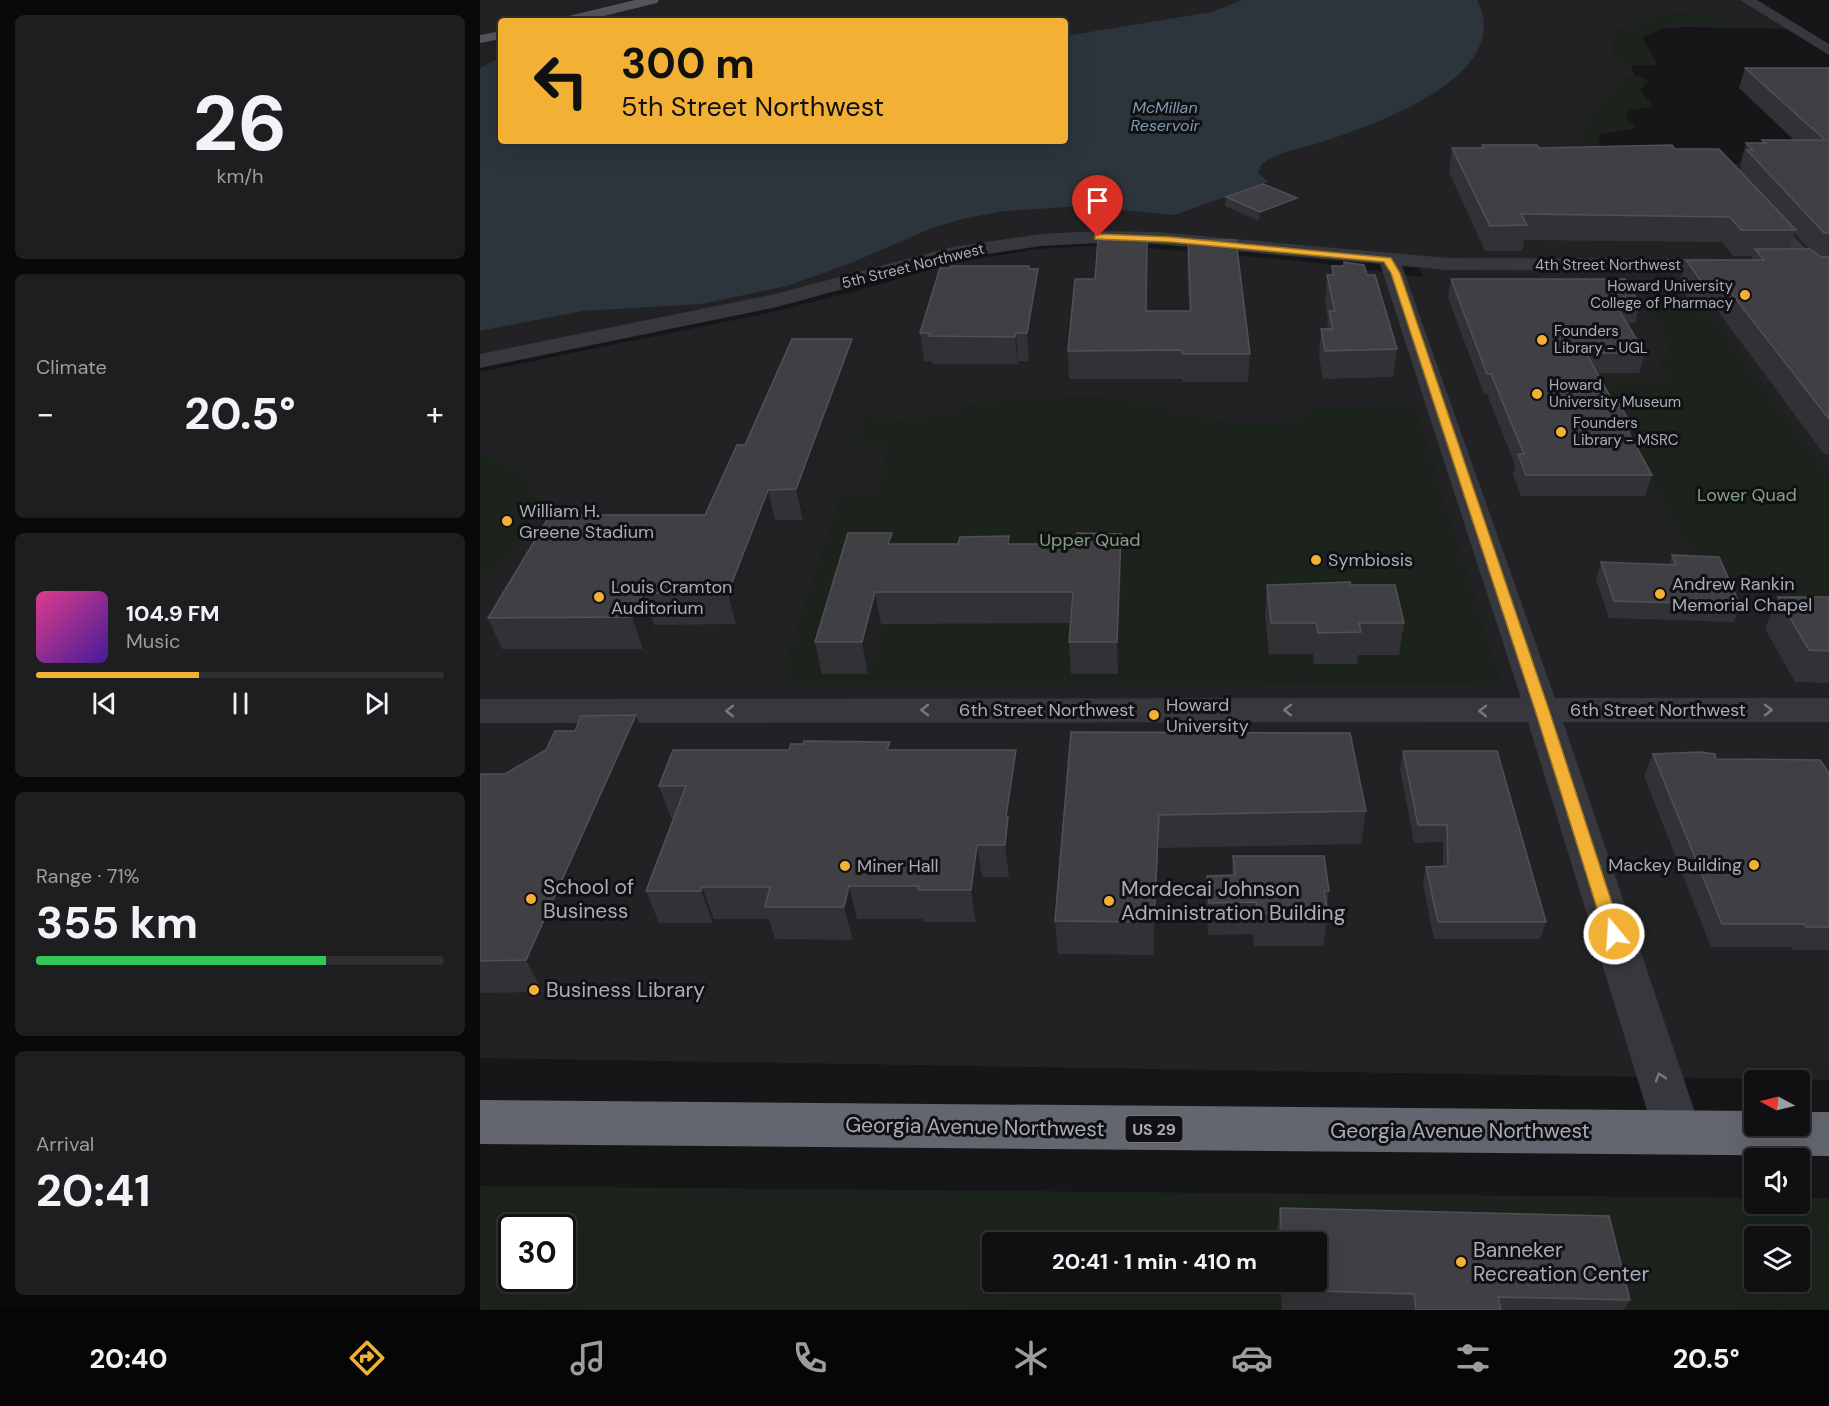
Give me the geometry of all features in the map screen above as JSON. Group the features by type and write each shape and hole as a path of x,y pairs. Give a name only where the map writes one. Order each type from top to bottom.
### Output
{"highway":[{"name":"Georgia Avenue Northwest","path":"480,1122 1829,1134"}],"main road":[{"path":"577,18 652,0"},
{"path":"480,39 498,36"}],"street":[{"path":"1747,0 1827,47"},
{"path":"1749,198 1819,265 1829,287"},
{"name":"5th Street Northwest","path":"480,361 777,300 946,255 1014,243 1084,237 1141,237 1388,260"},
{"path":"1388,260 1395,273 1542,710 1678,1133"},
{"name":"4th Street Northwest","path":"1388,260 1495,265 1753,265"},
{"path":"1776,265 1819,265"},
{"name":"6th Street Northwest","path":"480,711 1829,710"}],"shaded area":[{"path":"480,0 637,0 562,18 498,18 498,32 480,35"},
{"name":"Howard University","path":"649,0 1746,0 1789,29 1682,27 1632,32 1626,49 1636,80 1579,164 1829,163 1829,1080 1810,1080 1810,1070 1744,1070 1744,1079 480,1058 480,372 768,313 958,262 1037,249 1092,246 1147,248 1302,261 1423,277 1417,261 1156,238 1014,243 810,292 480,360 480,39 498,36 498,144 1068,144 1068,18 577,18"}],"green space":[{"path":"1734,9 1750,13 1762,21 1663,24 1664,28 1642,37 1658,65 1627,65 1614,59 1611,50 1615,29 1633,27 1666,13"},
{"path":"1626,76 1637,76 1649,81 1640,90 1653,106 1629,110 1626,119 1636,126 1634,129 1601,134 1598,140 1599,148 1579,153 1576,141 1590,116"},
{"name":"Lower Quad","path":"1644,303 1682,305 1712,316 1829,475 1829,598 1730,594 1696,565 1599,377 1667,377 1658,362 1669,353 1666,339"},
{"name":"Upper Quad","path":"1102,396 1138,401 1227,422 1251,424 1273,423 1294,418 1311,407 1415,406 1502,683 794,687 782,674 840,495 875,494 889,447 853,446 865,411 893,420 908,420 996,401"},
{"name":"William H. Greene Stadium","path":"480,454 494,457 517,470 537,495 539,511 529,534 520,545 480,578"},
{"name":"Banneker Recreation Center","path":"480,1186 1744,1198 1744,1214 1810,1214 1810,1198 1829,1198 1829,1310 480,1310"}],"water":[{"name":"McMillan Reservoir","path":"1242,0 1477,0 1484,28 1476,52 1458,75 1432,94 1402,111 1371,124 1273,157 1260,166 1258,173 1268,182 1174,215 1083,206 1005,211 962,219 932,228 851,263 787,286 702,304 582,311 480,331 480,68 498,59 498,144 1068,144 1068,36 1212,12"}],"building":[{"path":"1745,68 1829,68 1829,233 1824,233 1747,150 1753,150 1746,143 1766,143 1762,140 1825,140"},
{"path":"1482,145 1537,145 1539,148 1672,145 1675,149 1719,149 1796,230 1741,230 1730,217 1521,214 1527,225 1490,226 1452,148 1484,148"},
{"path":"1263,184 1297,198 1260,212 1226,197"},
{"path":"1098,240 1147,240 1146,311 1191,311 1188,240 1236,240 1250,354 1182,354 1182,350 1068,351 1075,279 1095,279"},
{"path":"1755,249 1810,249 1821,257 1829,257 1829,419 1725,285 1704,285 1686,260 1764,260"},
{"path":"1344,262 1364,265 1367,275 1375,275 1397,349 1325,351 1321,329 1333,329 1329,311 1335,311 1327,275 1334,275 1332,266 1344,266"},
{"path":"1029,266 1029,269 1038,269 1027,333 1016,333 1015,337 929,336 930,333 920,333 940,268"},
{"path":"1451,279 1625,279 1640,304 1615,304 1645,353 1586,353 1611,398 1616,398 1632,426 1625,426 1652,475 1526,475 1518,454 1524,454 1491,374 1487,374"},
{"path":"792,339 852,339 796,489 768,490 728,593 643,593 632,617 488,618 550,515 705,515 737,445 745,445"},
{"path":"848,533 892,533 888,544 958,544 960,537 1009,536 1008,544 1076,544 1077,533 1121,534 1117,642 1069,642 1073,592 875,592 862,642 815,642"},
{"path":"1672,555 1719,557 1740,605 1614,601 1601,562 1676,565"},
{"path":"1350,582 1351,585 1395,585 1404,623 1359,623 1361,632 1318,633 1316,623 1271,623 1267,585"},
{"path":"1778,597 1829,597 1829,651 1809,650"},
{"name":"School of Business","path":"636,715 526,960 480,961 480,774 505,774 546,750 555,731 575,731 581,716"},
{"name":"Mordecai Johnson Administration Building","path":"1071,732 1350,733 1366,811 1159,815 1154,922 1055,921"},
{"name":"Miner Hall","path":"804,741 890,742 887,750 1016,750 1006,817 1008,817 1005,845 977,845 971,890 918,890 919,886 849,886 844,907 765,907 770,887 702,887 701,891 646,891 686,786 659,786 673,750 789,750 791,744 804,744"},
{"path":"1403,751 1497,751 1546,922 1438,922 1426,867 1448,866 1447,825 1418,825"},
{"name":"Mackey Building","path":"1700,752 1715,754 1716,759 1820,760 1829,773 1829,927 1806,927 1804,924 1722,924 1653,754"},
{"path":"1233,856 1324,856 1329,891 1324,891 1328,913 1257,914 1256,902 1209,903 1207,876 1235,875"},
{"name":"Banneker Recreation Center","path":"1280,1208 1609,1216 1630,1300 1498,1297 1501,1310 1416,1310 1414,1294 1327,1291 1327,1232 1281,1232"}],"place":[{"name":"Howard University College of Pharmacy","path":"1745,295"},
{"name":"Founders Library - UGL","path":"1542,340"},
{"name":"Howard University Museum","path":"1537,394"},
{"name":"Founders Library - MSRC","path":"1561,432"},
{"name":"William H. Greene Stadium","path":"507,521"},
{"name":"Symbiosis","path":"1316,560"},
{"name":"Andrew Rankin Memorial Chapel","path":"1660,594"},
{"name":"Louis Cramton Auditorium","path":"599,597"},
{"name":"Howard University","path":"1154,715"},
{"name":"Mackey Building","path":"1754,865"},
{"name":"Miner Hall","path":"845,866"},
{"name":"School of Business","path":"531,899"},
{"name":"Mordecai Johnson Administration Building","path":"1109,901"},
{"name":"Business Library","path":"534,990"},
{"name":"Banneker Recreation Center","path":"1461,1262"}],"route":[{"path":"1098,237 1170,239 1388,260 1395,273 1542,710 1614,934"}]}
